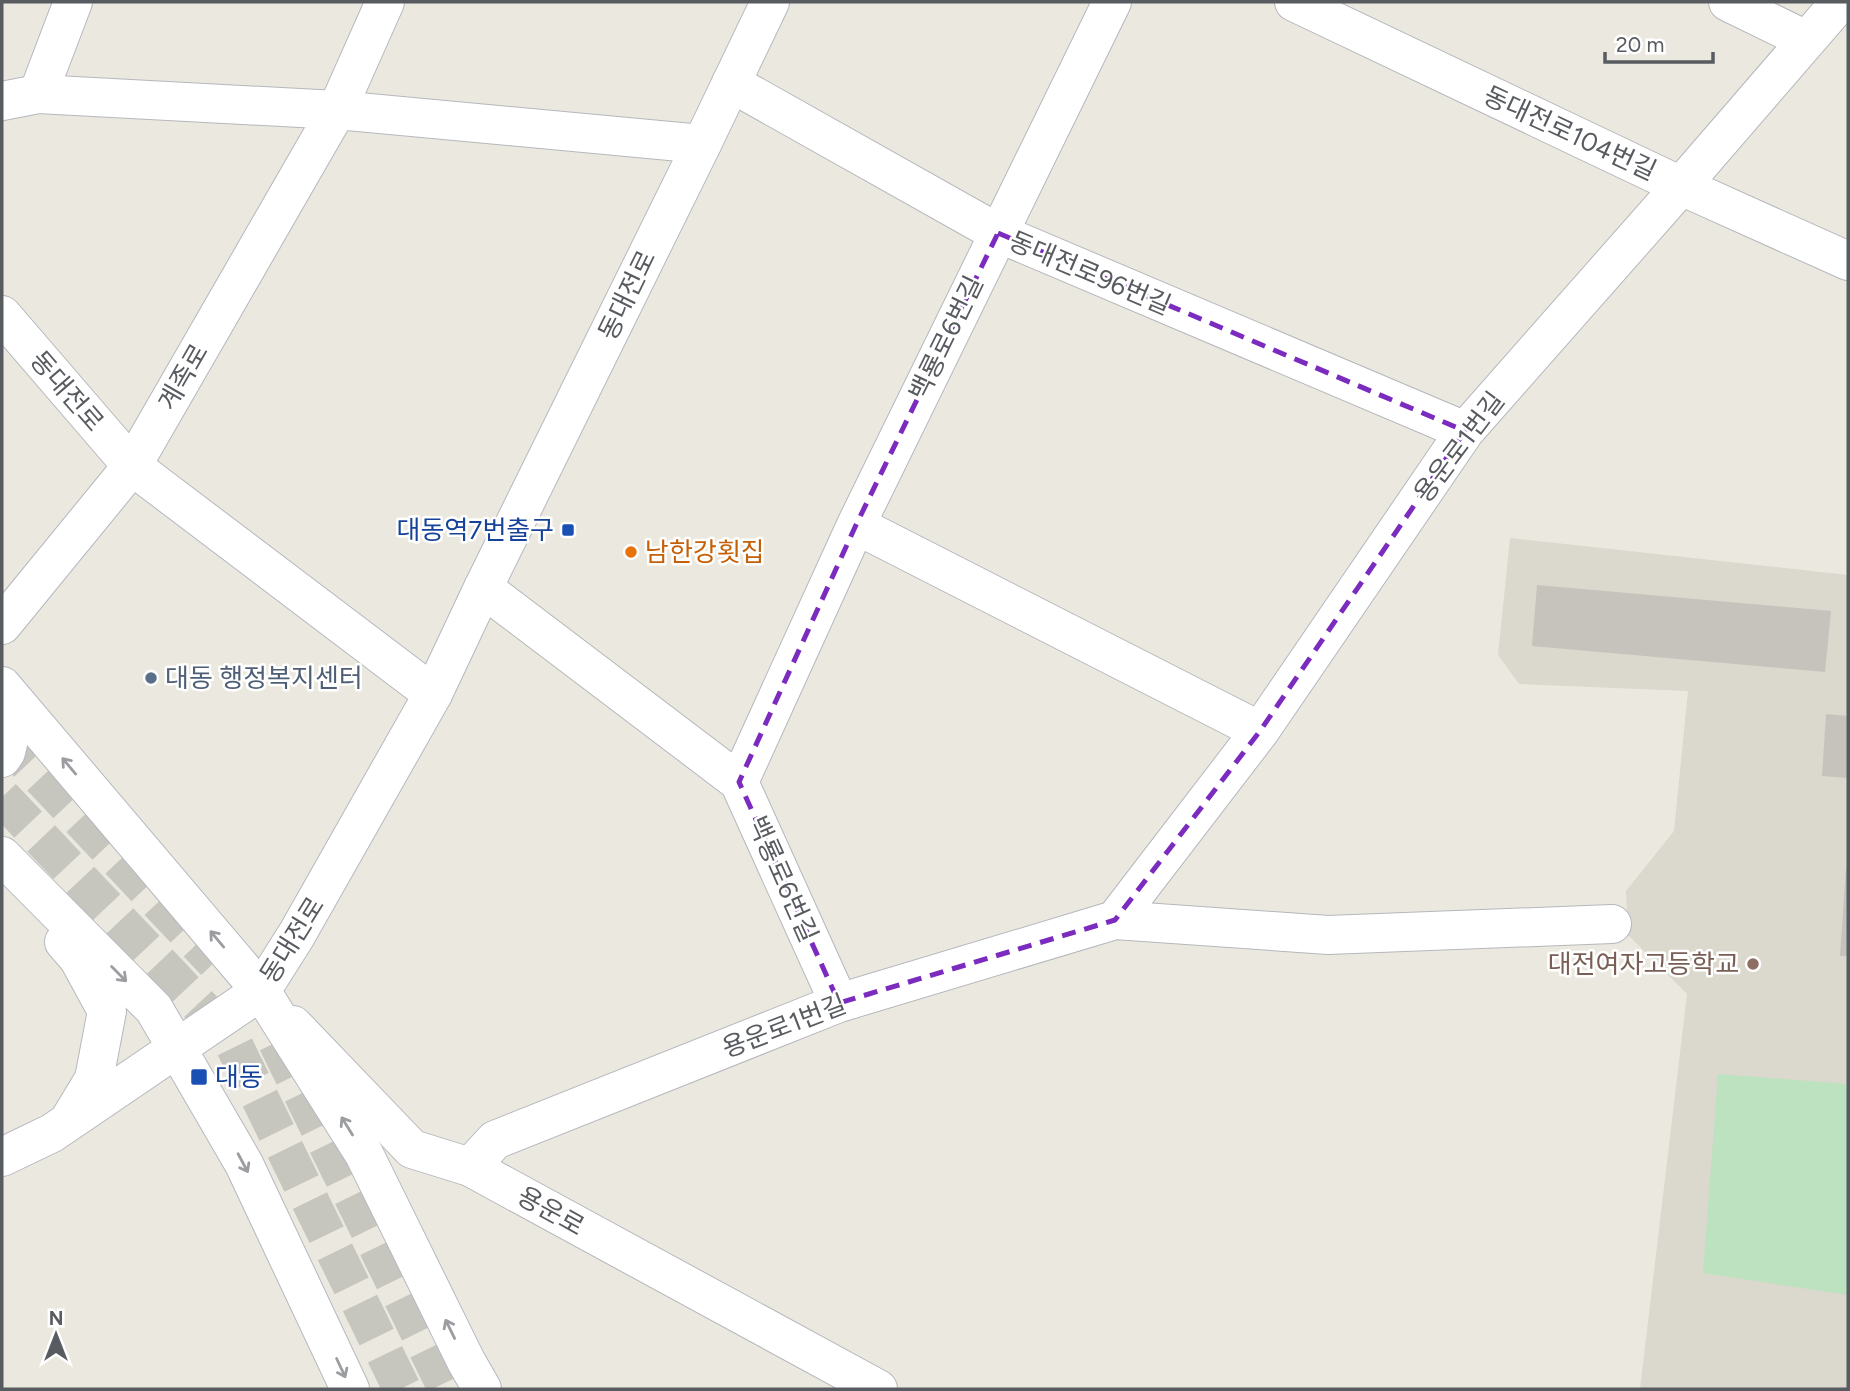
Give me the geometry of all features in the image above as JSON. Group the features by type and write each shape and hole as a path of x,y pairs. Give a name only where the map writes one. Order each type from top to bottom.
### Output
{"street":[{"path":"73,2 16,91 337,110 702,144"},
{"name":"계족로","path":"2,625 132,466 337,110 385,2"},
{"name":"동대전로","path":"2,1157 52,1133 261,991 297,934 433,694 770,2"},
{"name":"백룡로6번길","path":"839,1003 739,782 856,525 1112,2"},
{"name":"동대전로104번길","path":"1294,2 1681,186 1848,261"},
{"path":"1728,2 1806,40"},
{"name":"용운로1번길","path":"1115,920 1260,731 1465,431 1840,2"},
{"name":"동대전로96번길","path":"731,83 998,233 1465,431"},
{"name":"동대전로","path":"2,315 132,466 433,694"},
{"path":"856,525 1260,731"},
{"path":"483,587 739,782"},
{"path":"2,687 261,991 364,1154 482,1389"},
{"path":"2,702 13,723 2,758"},
{"path":"2,856 154,1009 244,1164 350,1389"},
{"path":"2,868 78,958 107,1011 94,1079 68,1122"},
{"name":"용운로1번길","path":"470,1167 495,1140 839,1003 1115,920 1328,935 1612,923"},
{"name":"용운로","path":"261,991 412,1149 470,1167 878,1389"}],"highlighted area":[{"path":"998,233 1465,431 1260,731 1115,920 839,1003 739,782 856,525"}],"shaded area":[{"name":"대전여자고등학교","path":"1510,538 1848,575 1848,1389 1640,1389 1687,994 1628,935 1626,891 1674,831 1688,691 1519,684 1498,655"}],"green space":[{"path":"1718,1074 1848,1084 1848,1295 1703,1273"}],"building":[{"path":"1537,585 1831,611 1825,672 1532,646"},
{"path":"1826,714 1848,716 1848,778 1822,776"},
{"path":"1846,869 1848,956 1840,956"}],"tunnel":[{"path":"2,736 215,962"},
{"path":"2,797 231,1039 402,1389"},
{"path":"277,1042 447,1389"}],"place":[{"name":"대동역7번출구","path":"568,530"},
{"name":"남한강횟집","path":"631,552"},
{"name":"대동 행정복지센터","path":"151,678"},
{"name":"대전여자고등학교","path":"1753,964"},
{"name":"대동","path":"199,1077"}]}
